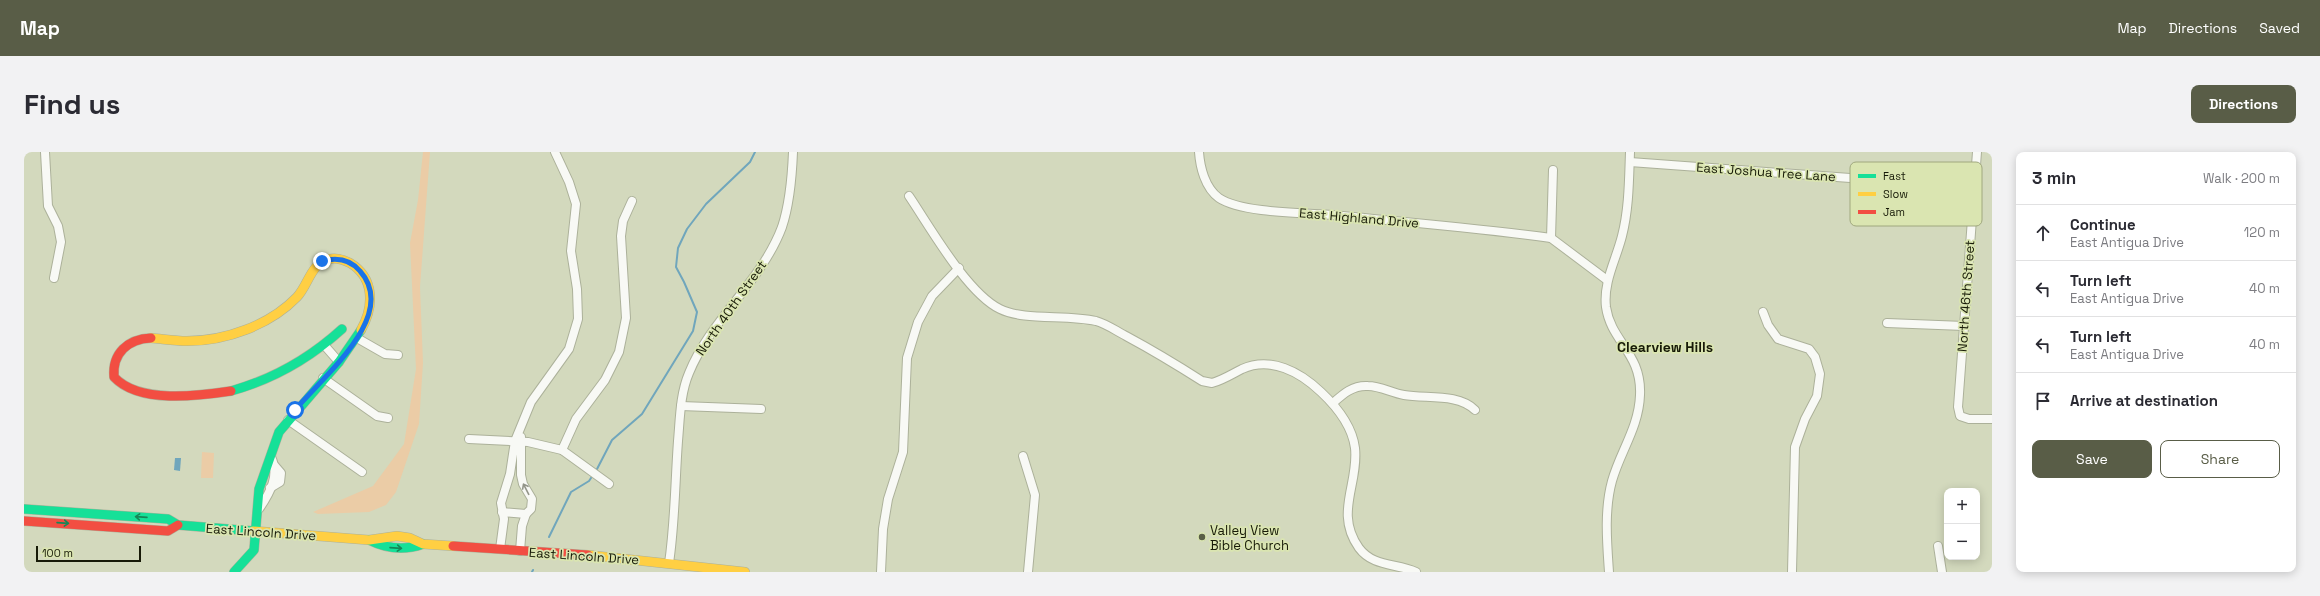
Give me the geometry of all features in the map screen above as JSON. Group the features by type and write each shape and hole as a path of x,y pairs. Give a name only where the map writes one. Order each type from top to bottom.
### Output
{"street":[{"path":"45,152 48,206 58,226 61,242 54,278"},
{"path":"500,550 504,519 501,503 518,441 521,424 531,402 569,349 578,319 577,289 571,251 576,204 569,182 555,152"},
{"name":"North 40th Street","path":"669,563 680,406 688,374 697,355 722,316 772,248 782,227 790,192 793,152"},
{"name":"East Highland Drive","path":"1199,152 1200,166 1209,188 1218,198 1231,203 1281,211 1487,229 1552,238"},
{"path":"1609,572 1608,518 1610,491 1617,467 1632,435 1640,394 1635,363 1609,319 1606,301 1607,280 1625,222 1630,152"},
{"name":"North 46th Street","path":"1976,162 1977,152"},
{"name":"East Joshua Tree Lane","path":"1630,162 1850,178"},
{"path":"1554,170 1552,238 1607,280"},
{"path":"909,196 970,284 986,300 999,309 1014,314 1079,318 1098,322 1145,346 1202,381 1212,383 1255,365 1270,364 1284,366 1310,382 1333,403 1348,427 1355,448 1346,513 1352,537 1360,549 1371,560 1416,572"},
{"path":"562,450 576,419 605,380 619,352 626,318 621,236 623,221 632,201"},
{"name":"North 46th Street","path":"1971,226 1958,407 1960,416 1968,419 1992,419"},
{"path":"234,572 254,550 258,514 257,504 264,472 271,457 279,432 339,362 357,338 371,306 369,286 365,276 349,261 330,259 322,261 312,271 306,286 297,296 279,312 252,327 216,339 184,341 147,337 138,339 122,349 115,362 113,370 114,377 121,385 129,389 161,395 206,395 248,386 294,367 325,346 342,329"},
{"path":"881,572 883,529 888,499 903,452 907,358 918,322 932,296 959,268"},
{"path":"1763,312 1768,325 1778,339 1809,349 1815,357 1820,374 1817,396 1805,419 1795,447 1792,572"},
{"path":"1887,323 1964,326"},
{"path":"357,338 385,354 398,355"},
{"path":"325,346 339,362"},
{"path":"324,378 377,416 388,418"},
{"path":"1333,403 1351,388 1368,386 1404,395 1468,403 1475,410"},
{"path":"680,406 761,409"},
{"path":"288,420 362,472"},
{"path":"469,439 518,441 562,450 585,465 609,484"},
{"path":"518,441 523,484 532,499 531,509 526,514 522,526 520,551"},
{"path":"1023,456 1035,495 1028,572"},
{"path":"258,514 270,489 280,482 281,473 275,466 271,457"},
{"name":"East Lincoln Drive","path":"24,509 168,520 178,525 369,540 381,546 412,549 423,544 540,552 669,563 745,572"},
{"path":"502,512 526,514"},
{"name":"East Lincoln Drive","path":"24,521 168,531 178,525"},
{"path":"1938,546 1942,572"}],"shaded area":[{"path":"423,152 430,152 420,287 423,363 419,424 396,492 386,505 369,512 318,514 313,512 373,486 404,444 416,369 410,243 418,200"},
{"path":"202,452 214,453 213,478 201,478"}],"water":[{"path":"175,458 181,458 180,471 174,470"}],"waterway":[{"path":"596,471 612,440 642,414 693,331 697,312 676,267 678,248 687,229 706,204 750,162 755,152"},
{"path":"549,537 571,492 589,481 593,475"}],"traffic: fast":[{"path":"231,391 262,380 290,367 317,350 342,329"},
{"path":"234,572 254,550 259,489 279,432 339,362 361,330"},
{"path":"24,509 168,519 178,525 253,531"},
{"path":"369,540 396,548 409,548 423,544"}],"traffic: slow":[{"path":"151,338 182,341 202,340 217,338 246,330 274,316 286,307 301,292 314,269 324,261 335,258 348,262 358,269 368,285 370,303 361,330"},
{"path":"253,531 369,540 397,536 410,538 423,544 453,546"},
{"path":"588,555 745,572"}],"traffic: jam":[{"path":"151,338 135,341 129,344 119,354 114,368 114,377 125,386 153,395 170,396 202,395 231,391"},
{"path":"24,521 168,531 178,525"},
{"path":"453,546 588,555"}],"place":[{"name":"Valley View Bible Church","path":"1202,537"}],"district":[{"name":"Clearview Hills","path":"1665,347"}],"route":[{"path":"295,410 347,353 357,338 371,306 369,286 365,276 356,266 349,261 338,258 322,261"}]}
